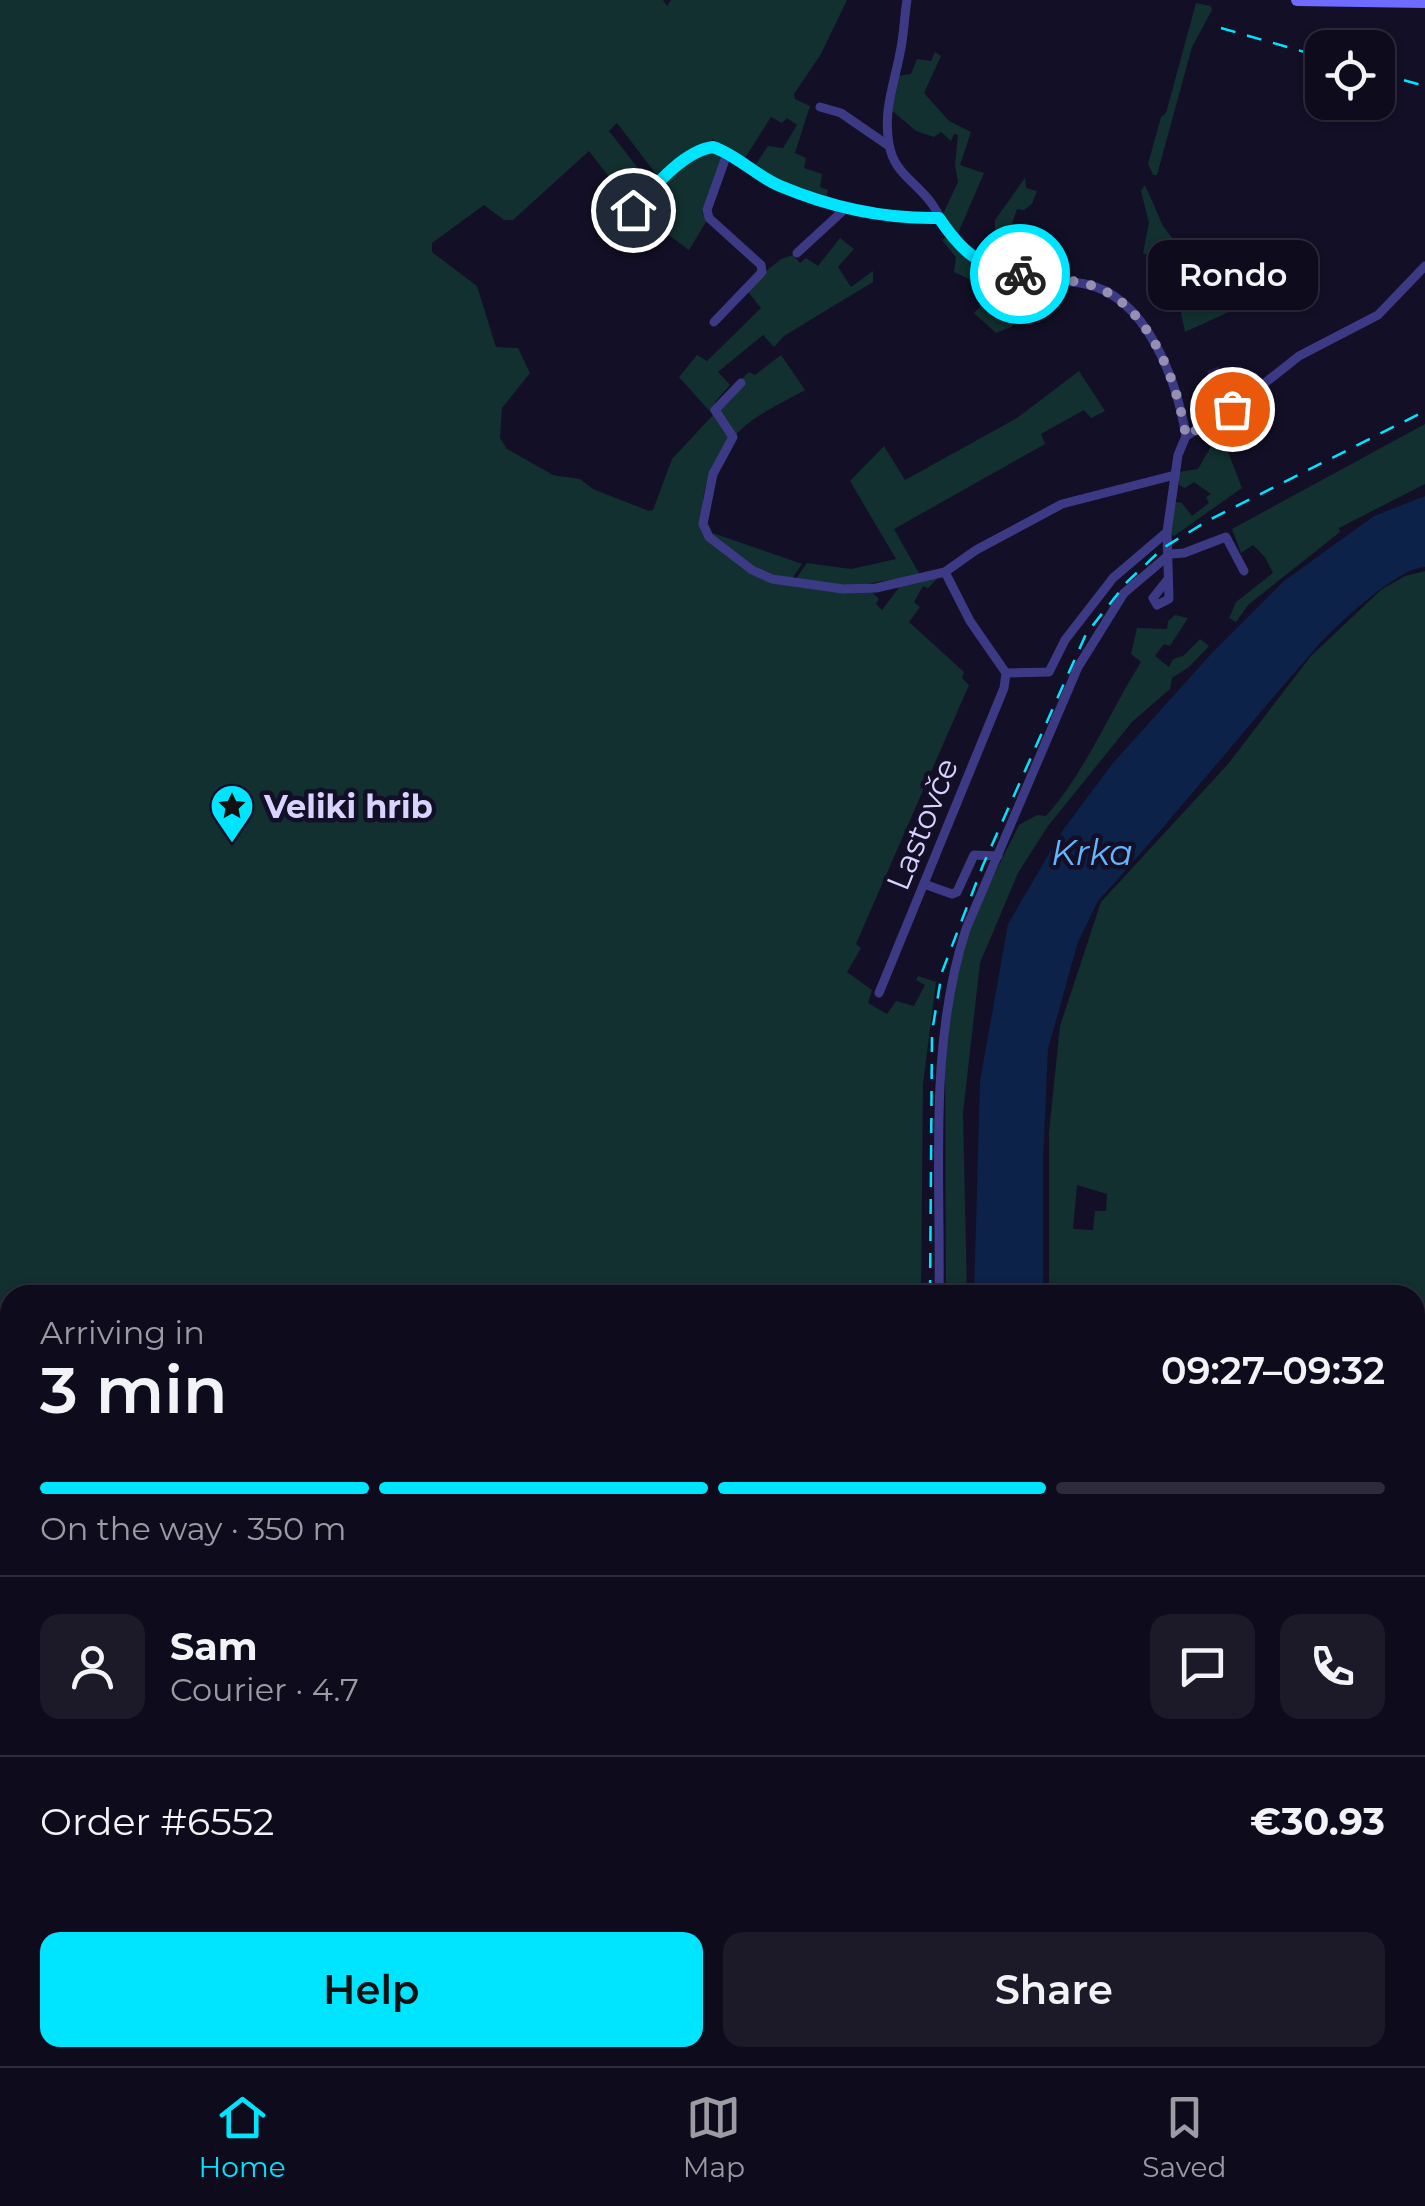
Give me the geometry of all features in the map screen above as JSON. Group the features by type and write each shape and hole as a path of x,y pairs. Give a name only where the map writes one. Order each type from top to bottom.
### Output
{"street":[{"path":"907,0 900,54 886,109 889,146 897,170 933,205 958,246 973,258 1027,276 1090,285 1132,311 1163,363 1182,413 1186,436 1175,475 1167,532 1168,579"},
{"path":"1298,0 1425,2"},
{"path":"820,106 841,113 889,146"},
{"path":"612,227 702,148 713,147 780,186 846,208 902,219 939,218"},
{"path":"714,322 762,272 761,265 708,218 707,210 727,154"},
{"path":"796,253 846,208"},
{"path":"1186,436 1232,409 1299,356 1378,315 1425,266"},
{"path":"741,383 715,410 733,437 713,474 703,524 709,537 752,570 792,582 843,589 876,588 945,572 976,550 1062,504 1175,475"},
{"path":"945,572 970,621 1006,673 1049,672 1065,640 1113,578 1167,532"},
{"path":"940,1285 941,1045 946,1000 966,929 1078,667 1124,593 1170,554 1184,553 1226,537 1244,571"},
{"name":"Lastovče","path":"879,994 1004,688 1006,673"},
{"path":"924,884 952,894 962,884 974,854 998,856"}],"green space":[{"path":"0,0 663,0 667,6 671,0 847,0 821,54 794,94 795,99 810,106 795,153 806,158 804,168 822,174 820,187 828,190 826,196 784,184 754,167 768,146 783,148 797,125 787,118 782,123 771,117 745,158 712,139 712,143 702,144 659,178 617,123 609,131 652,186 632,207 589,151 513,220 504,220 484,205 432,243 432,252 477,286 496,347 518,348 530,373 502,408 500,438 507,449 553,475 580,479 593,489 649,511 653,510 672,459 713,415 679,377 697,355 707,361 761,308 745,288 781,259 793,255 800,263 806,258 818,266 840,238 854,249 838,267 851,287 873,271 873,282 784,336 774,347 763,335 718,372 730,385 715,402 714,415 725,397 734,394 730,390 749,372 755,375 781,355 805,390 757,417 733,438 713,467 703,499 703,515 707,531 802,564 791,580 760,571 712,537 709,542 755,575 770,581 870,590 879,599 876,604 882,610 901,585 938,578 928,588 923,586 914,602 920,607 909,622 964,672 962,678 969,685 856,944 861,948 847,972 872,990 868,1003 887,1014 896,1001 914,1006 925,985 916,980 918,976 936,982 923,1084 921,1285 0,1285"},
{"path":"1196,3 1211,6 1212,10 1192,47 1157,175 1153,175 1148,164"},
{"path":"935,52 941,56 924,93 949,121 971,132 960,165 984,173 956,238 942,216 958,182 958,135 954,134 951,141 941,132 934,137 916,131 889,108 898,76 911,74 917,59 931,61"},
{"path":"708,148 724,154 702,212 706,222 689,250 666,233 656,246 635,229 628,217 674,172"},
{"path":"1025,178 1026,188 1037,191 1032,204 1024,210 1017,209 1009,233 995,230 995,220"},
{"path":"1145,185 1163,226 1229,312 1185,332 1181,313 1184,309 1176,299 1161,306 1162,270 1143,253 1149,223 1141,191"},
{"path":"946,237 961,254 1004,275 995,298 1026,314 996,333 974,313 991,296 988,288 954,272 956,257 942,240"},
{"path":"1079,371 1105,411 1091,418 1084,410 1041,434 1045,444 894,529 920,575 853,586 795,580 807,563 851,569 896,559 850,481 884,446 905,480 1017,418"},
{"path":"1425,424 1425,484 1339,528 1340,532 1248,605 1236,622 1229,618 1236,602 1273,573 1253,545 1241,553 1232,529"},
{"path":"1228,432 1228,452 1242,488 1174,536 1170,534 1175,502 1182,503 1192,516 1209,503 1206,497 1211,494 1194,482 1185,488 1179,485 1179,472 1198,469 1210,448"},
{"path":"1425,571 1425,1285 1049,1285 1049,1132 1060,1026 1101,902 1228,764 1311,656 1381,590 1405,576","holes":["1077,1185 1107,1194 1106,1211 1095,1211 1093,1230 1073,1229"]},
{"path":"1175,615 1188,618 1170,646 1164,644 1155,656 1169,667 1173,659 1183,656 1200,639 1209,646 1172,678 1170,689 1132,722 1048,826 1018,873 980,963 963,1113 967,1285 946,1285 945,1059 955,969 978,907 1019,825 1037,815 1046,816 1060,799 1141,662 1131,654 1137,628 1167,629 1168,621"}],"water":[{"name":"Krka","path":"1425,496 1425,567 1383,587 1324,639 1098,901 1078,942 1048,1049 1043,1285 974,1285 980,1081 1008,924 1063,830 1113,763 1211,654 1284,581 1374,516"}],"building":[{"path":"1219,366 1228,391 1204,402 1197,387 1211,380 1207,371"}],"railway":[{"path":"1221,28 1305,52"},
{"path":"1395,78 1425,86"},
{"path":"930,1285 932,1032 942,972 983,865 1086,634 1127,582 1163,548 1209,520 1425,411"}],"way so far":[{"path":"1020,274 1090,285 1132,311 1163,363 1182,413 1186,436 1232,409"}],"place":[{"name":"Rondo","path":"1232,409"},
{"name":"Veliki hrib","path":"232,844"}],"route":[{"path":"633,210 702,148 713,147 780,186 846,208 902,219 939,218 958,246 973,258 1020,274"}]}
